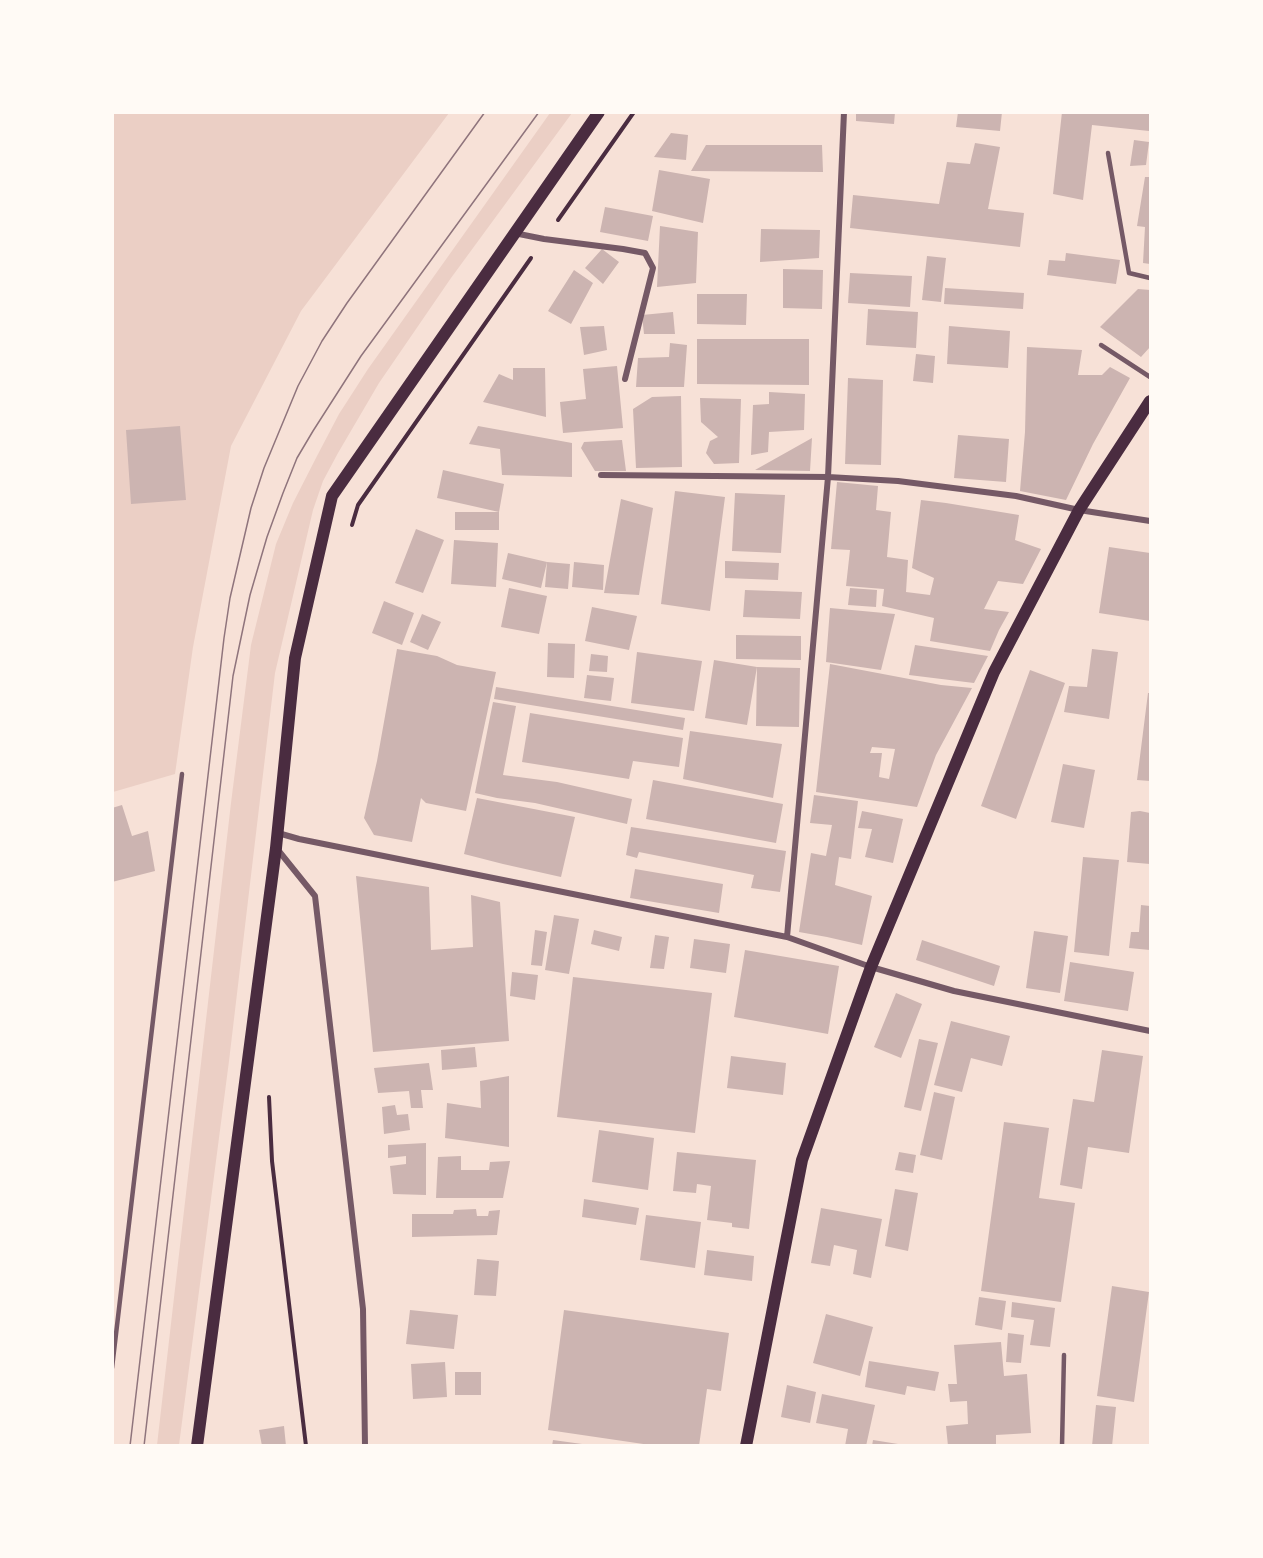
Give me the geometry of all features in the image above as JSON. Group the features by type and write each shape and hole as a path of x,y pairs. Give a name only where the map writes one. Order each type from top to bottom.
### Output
{"main road":[{"path":"197,1446 278,833 295,658 332,496 599,112"},
{"path":"746,1446 802,1160 871,968 994,672 1079,510 1150,401"}],"street":[{"path":"788,937 828,477 844,112"},
{"path":"514,233 645,253 653,268 625,379"},
{"path":"601,475 828,477 898,481 1016,496 1079,510 1150,521"},
{"path":"278,833 788,937 871,968 954,991 1150,1031"},
{"path":"276,848 315,896 363,1309 365,1446"}],"lane":[{"path":"1108,153 1130,273 1150,278"},
{"path":"1101,345 1150,377"},
{"path":"112,1368 182,774"},
{"path":"1062,1446 1064,1355"}],"path":[{"path":"352,528 358,506 634,112"},
{"path":"269,1095 272,1161 306,1446"}],"shaded area":[{"path":"113,113 449,113 301,311 231,446 193,647 175,774 113,792"},
{"path":"550,113 572,113 451,278 379,383 323,481 313,510 275,673 229,1061 179,1445 157,1445 251,645 276,544 293,503 339,414 368,369"}],"building":[{"path":"856,112 895,112 894,124 856,121"},
{"path":"958,112 1002,112 1000,131 956,127"},
{"path":"1062,112 1150,112 1149,131 1092,125 1083,200 1053,194"},
{"path":"671,133 688,135 686,160 654,157"},
{"path":"1134,140 1149,142 1146,165 1130,166"},
{"path":"975,143 1000,147 988,209 1024,213 1020,247 850,228 853,195 939,204 947,162 970,164"},
{"path":"706,145 822,145 823,172 691,171"},
{"path":"659,170 710,179 703,223 652,211"},
{"path":"1145,177 1150,177 1150,264 1143,263 1145,227 1137,226"},
{"path":"605,207 653,216 648,241 600,232"},
{"path":"660,226 698,232 696,283 657,287"},
{"path":"761,229 820,230 819,258 760,262"},
{"path":"602,249 619,262 603,284 585,268"},
{"path":"1066,253 1120,260 1116,284 1047,275 1049,260 1065,261"},
{"path":"927,256 946,258 941,302 922,300"},
{"path":"783,269 823,270 822,309 783,308"},
{"path":"574,270 593,283 571,324 548,311"},
{"path":"850,273 912,276 910,307 848,303"},
{"path":"945,288 1024,293 1023,309 944,304"},
{"path":"1138,289 1150,290 1150,347 1141,357 1100,327"},
{"path":"697,294 747,294 746,325 697,324"},
{"path":"868,309 918,312 916,348 866,345"},
{"path":"673,312 675,334 644,334 642,315"},
{"path":"604,326 607,350 584,355 580,327"},
{"path":"949,326 1010,331 1008,368 947,364"},
{"path":"697,339 809,339 809,385 697,384"},
{"path":"670,343 687,345 684,387 636,387 638,358 669,357"},
{"path":"1027,347 1082,350 1078,375 1102,375 1110,367 1130,378 1093,444 1066,500 1020,491 1025,432"},
{"path":"916,354 935,356 933,383 913,381"},
{"path":"617,366 623,428 563,433 560,402 586,399 583,369"},
{"path":"513,368 545,368 546,417 483,402 499,374 513,380"},
{"path":"848,378 883,380 881,465 845,464"},
{"path":"769,392 805,394 804,430 769,432 768,452 751,455 753,405 769,404"},
{"path":"681,396 682,467 636,468 633,409 652,397"},
{"path":"700,398 741,399 739,463 714,464 706,453 710,441 718,437 701,422"},
{"path":"180,426 186,500 131,504 126,430"},
{"path":"478,426 572,443 572,477 502,475 500,449 469,444"},
{"path":"958,435 1009,439 1006,482 954,478"},
{"path":"812,438 810,471 755,470"},
{"path":"622,440 626,471 595,471 581,448 584,442"},
{"path":"443,470 504,484 499,512 437,498"},
{"path":"837,482 878,486 876,510 891,512 887,557 908,560 906,592 930,595 934,578 912,568 921,500 1019,515 1015,540 1041,549 1023,584 998,581 984,609 1009,612 990,651 930,641 934,618 882,606 884,589 846,586 850,550 831,549"},
{"path":"675,491 725,497 710,611 661,604"},
{"path":"735,493 785,495 781,553 732,551"},
{"path":"621,499 653,508 639,595 604,593"},
{"path":"455,512 499,512 499,530 455,530"},
{"path":"416,529 444,540 423,593 395,583"},
{"path":"454,540 498,543 496,587 451,584"},
{"path":"1109,547 1150,553 1150,621 1099,613"},
{"path":"508,553 547,562 541,588 502,579"},
{"path":"725,561 779,563 778,580 725,578"},
{"path":"547,562 570,564 568,589 545,587"},
{"path":"574,562 604,565 603,590 572,587"},
{"path":"509,588 547,596 539,634 501,627"},
{"path":"850,588 877,590 876,607 848,605"},
{"path":"745,590 802,592 800,619 743,617"},
{"path":"384,601 414,613 402,645 372,633"},
{"path":"592,607 637,616 629,650 585,641"},
{"path":"830,608 895,614 881,670 826,662"},
{"path":"422,614 441,622 428,650 410,642"},
{"path":"736,635 801,636 801,660 736,659"},
{"path":"548,643 575,644 574,678 547,677"},
{"path":"915,645 988,656 974,683 909,675"},
{"path":"397,649 437,656 457,665 496,672 466,811 426,803 421,798 412,842 374,835 364,818 377,761"},
{"path":"1092,649 1118,652 1109,719 1064,712 1069,686 1087,687"},
{"path":"637,652 702,661 694,711 631,703"},
{"path":"591,654 608,656 607,672 589,671"},
{"path":"714,660 757,667 747,725 705,718"},
{"path":"830,664 941,685 972,688 936,755 917,807 816,792","holes":["872,747 895,749 889,779 879,777 882,753 870,753"]},
{"path":"757,667 800,668 799,727 756,726"},
{"path":"1030,670 1065,683 1016,819 981,806"},
{"path":"587,675 614,678 611,701 584,698"},
{"path":"496,687 685,718 683,730 494,699"},
{"path":"1148,693 1150,693 1150,781 1137,780"},
{"path":"493,702 516,706 503,775 557,782 632,799 627,824 535,803 475,793"},
{"path":"530,713 683,738 679,767 633,761 629,779 522,762"},
{"path":"690,731 782,744 773,798 683,779"},
{"path":"1063,764 1095,770 1084,828 1051,822"},
{"path":"653,780 783,804 776,843 646,819"},
{"path":"814,795 858,801 851,859 839,857 835,885 872,896 862,945 799,932 811,853 826,856 832,825 810,823"},
{"path":"477,798 575,817 561,877 464,854"},
{"path":"122,805 132,836 148,831 155,871 112,882 112,808"},
{"path":"862,811 903,819 893,863 865,857 872,829 858,828"},
{"path":"1131,812 1150,813 1150,864 1127,862"},
{"path":"631,827 786,851 780,892 751,888 754,875 639,852 637,858 626,855"},
{"path":"1083,857 1119,860 1109,956 1074,952"},
{"path":"635,869 723,884 719,913 630,898"},
{"path":"356,876 429,887 431,950 473,947 471,895 500,902 509,1041 373,1052"},
{"path":"1141,905 1150,906 1150,950 1129,948 1131,932 1139,932"},
{"path":"554,915 579,919 569,974 545,970"},
{"path":"535,930 547,932 542,966 531,965"},
{"path":"594,930 622,937 619,951 591,944"},
{"path":"1034,931 1068,936 1060,993 1026,988"},
{"path":"655,935 669,937 664,969 650,968"},
{"path":"694,939 730,944 726,973 690,968"},
{"path":"922,940 1000,966 994,986 916,960"},
{"path":"745,950 839,966 828,1034 734,1017"},
{"path":"1070,962 1134,972 1128,1011 1064,1001"},
{"path":"512,972 538,975 535,1000 510,996"},
{"path":"573,977 712,993 695,1133 557,1117"},
{"path":"896,993 922,1004 901,1058 874,1047"},
{"path":"951,1021 1010,1036 1002,1066 971,1058 962,1092 934,1085"},
{"path":"919,1039 938,1043 921,1111 904,1107"},
{"path":"475,1047 477,1067 442,1070 441,1050"},
{"path":"1102,1050 1143,1056 1129,1153 1088,1147 1082,1189 1060,1185 1073,1099 1094,1102"},
{"path":"731,1056 786,1063 783,1095 727,1088"},
{"path":"429,1063 433,1090 421,1090 423,1108 411,1108 409,1091 378,1093 374,1068"},
{"path":"509,1076 509,1147 445,1138 447,1103 481,1108 480,1081"},
{"path":"934,1092 955,1097 942,1160 920,1155"},
{"path":"395,1105 397,1115 408,1114 410,1130 384,1134 382,1107"},
{"path":"1004,1122 1049,1128 1039,1198 1075,1203 1061,1302 981,1291"},
{"path":"599,1130 654,1138 648,1190 592,1182"},
{"path":"426,1143 426,1195 393,1194 390,1166 406,1164 406,1156 388,1158 388,1145"},
{"path":"677,1152 756,1160 749,1229 732,1227 732,1223 707,1220 711,1186 697,1184 696,1193 673,1191"},
{"path":"899,1152 916,1155 913,1173 895,1170"},
{"path":"461,1156 461,1170 489,1170 490,1162 510,1161 503,1198 436,1198 438,1157"},
{"path":"895,1189 918,1193 908,1251 885,1246"},
{"path":"584,1199 639,1208 636,1225 582,1217"},
{"path":"821,1208 882,1219 871,1278 853,1274 857,1250 834,1245 830,1266 811,1263"},
{"path":"476,1209 477,1216 488,1216 489,1211 500,1210 497,1235 412,1237 412,1214 453,1214 454,1210"},
{"path":"646,1215 701,1222 695,1268 640,1260"},
{"path":"707,1250 754,1256 752,1281 704,1275"},
{"path":"477,1259 499,1261 496,1296 474,1295"},
{"path":"1112,1286 1149,1292 1134,1402 1097,1396"},
{"path":"979,1297 1006,1301 1002,1330 975,1325"},
{"path":"1012,1302 1055,1308 1050,1347 1030,1345 1034,1320 1011,1317"},
{"path":"410,1310 458,1315 454,1349 406,1344"},
{"path":"564,1310 729,1333 721,1391 707,1389 699,1446 657,1446 548,1430"},
{"path":"826,1314 873,1327 860,1376 813,1363"},
{"path":"1008,1333 1024,1335 1021,1363 1006,1362"},
{"path":"1001,1342 1004,1376 1027,1374 1031,1433 996,1435 996,1446 948,1446 946,1426 968,1424 967,1401 950,1402 948,1384 957,1384 954,1345"},
{"path":"869,1361 939,1372 935,1391 907,1386 905,1395 865,1387"},
{"path":"445,1362 447,1397 413,1399 411,1364"},
{"path":"455,1372 481,1372 481,1395 455,1395"},
{"path":"787,1385 816,1392 810,1423 781,1417"},
{"path":"822,1394 875,1405 866,1446 845,1446 848,1429 816,1423"},
{"path":"1096,1405 1116,1407 1112,1446 1092,1446"},
{"path":"284,1426 286,1446 262,1446 259,1430"},
{"path":"553,1440 582,1444 582,1446 552,1446"},
{"path":"873,1440 898,1444 898,1446 872,1446"}],"tram line":[{"path":"130,1446 224,638 230,598 251,508 264,468 298,386 322,341 485,112"},
{"path":"144,1446 233,676 250,595 267,537 297,458 313,431 361,356 539,112"}]}
